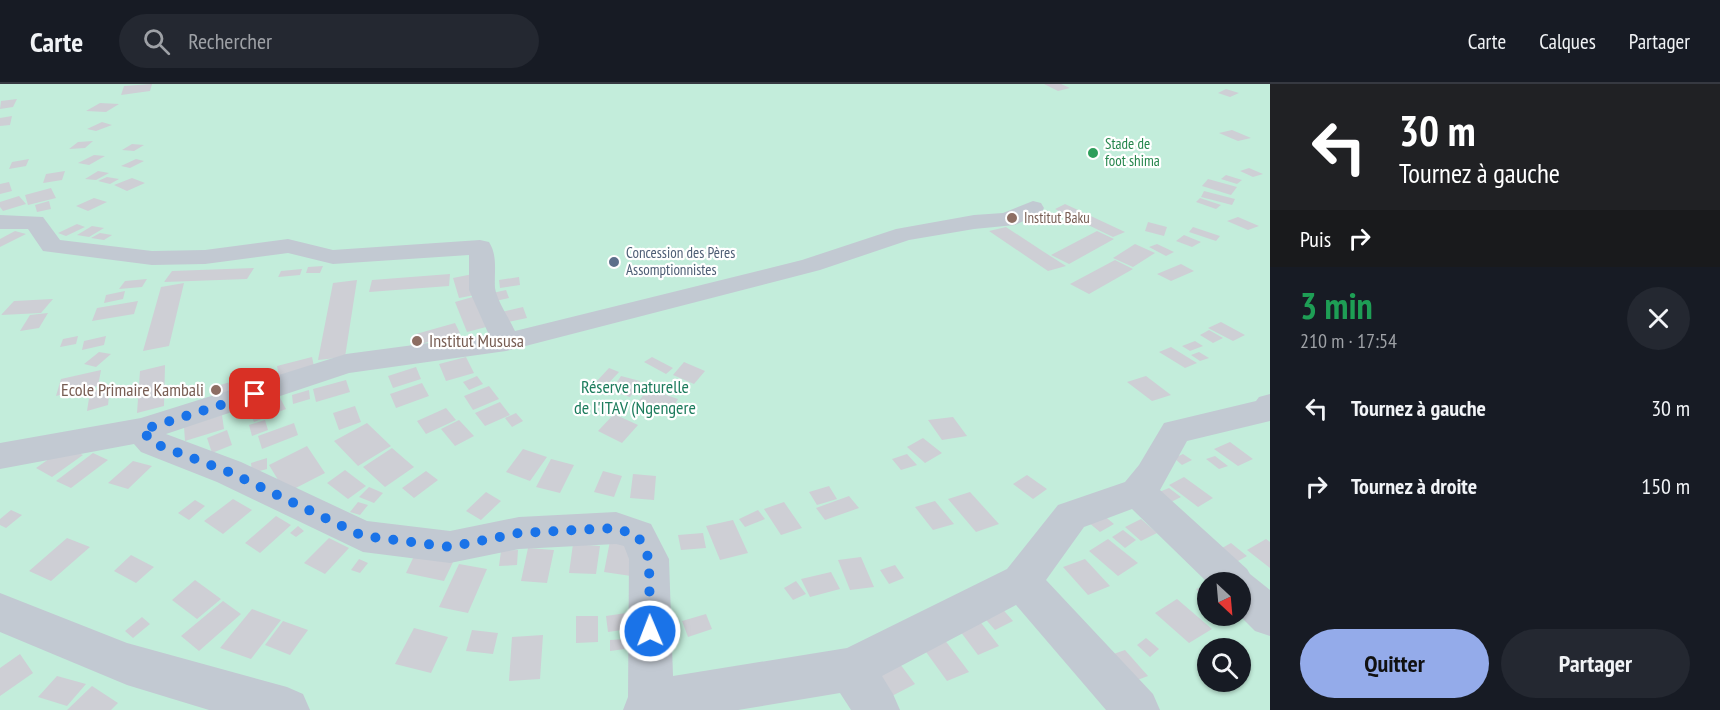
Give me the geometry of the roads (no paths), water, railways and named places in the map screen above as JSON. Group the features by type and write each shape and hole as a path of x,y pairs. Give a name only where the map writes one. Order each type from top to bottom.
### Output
{"street":[{"path":"0,456 142,430 346,364 506,342 811,266 904,234 974,222 1007,220 1033,208"},
{"path":"0,222 35,222 52,246 152,258 205,257 288,246 333,257 480,247 483,261 482,290 506,342"},
{"path":"142,430 153,443 229,472 363,536 450,547 519,533 616,528 638,536 649,559 648,706 851,669 1021,582 1071,516 1138,492 1151,475 1176,432 1268,410 1270,405"},
{"path":"1138,492 1222,572"},
{"path":"1021,582 1137,710"},
{"path":"1251,599 1270,617"},
{"path":"0,612 127,664 279,709"},
{"path":"851,669 878,710"}],"place":[{"name":"Stade de foot shima","path":"1093,153"},
{"name":"Institut Baku","path":"1012,218"},
{"name":"Concession des Pères Assomptionnistes","path":"614,262"},
{"name":"Institut Mususa","path":"417,341"},
{"name":"Ecole Primaire Kambali","path":"216,390"}],"park label":[{"name":"Réserve naturelle de l'ITAV (Ngengere","path":"635,397"}]}
